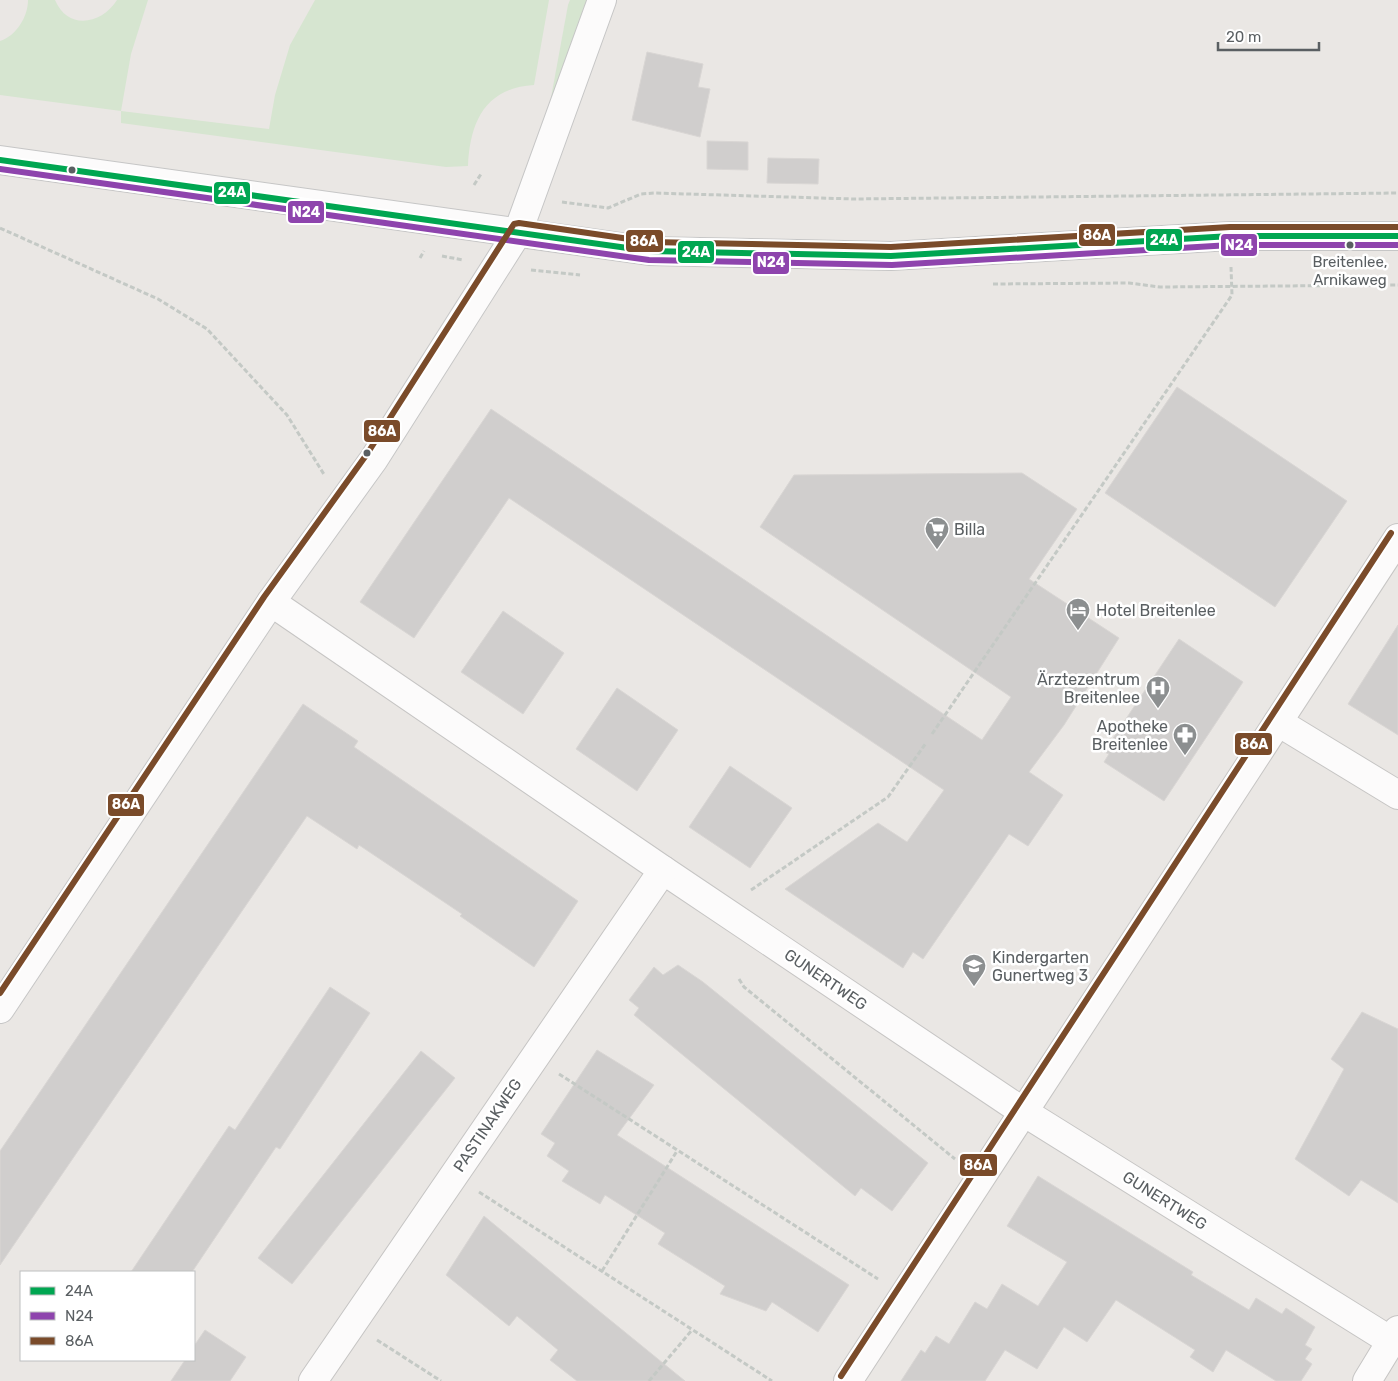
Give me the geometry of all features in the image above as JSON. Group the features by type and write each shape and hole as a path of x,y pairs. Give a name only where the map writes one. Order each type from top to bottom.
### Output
{"street":[{"path":"0,1009 271,602 374,460 518,232 602,0"},
{"path":"0,160 649,251 891,256 1231,236 1398,236"},
{"path":"848,1381 1022,1111 1398,538"},
{"name":"GUNERTWEG","path":"271,602 662,870 1022,1111 1395,1335"},
{"path":"1278,722 1398,795"},
{"name":"PASTINAKWEG","path":"313,1381 662,870"},
{"path":"1367,1381 1395,1335"}],"path":[{"path":"474,185 481,174"},
{"path":"534,188 565,203 608,208 641,194 654,193 854,199 1398,193"},
{"path":"0,228 158,299 207,329 287,416 343,505"},
{"path":"932,734 1232,295 1231,236"},
{"path":"748,892 888,797 926,743"},
{"path":"739,979 744,987 963,1166"},
{"path":"533,1058 885,1284"},
{"path":"602,1271 677,1150"},
{"path":"453,1175 772,1381"},
{"path":"351,1324 441,1381"},
{"path":"649,1381 692,1329"}],"green space":[{"path":"28,0 55,0 61,10 68,16 76,20 85,21 103,14 117,0 148,0 131,54 121,111 0,95 0,41 11,35 20,25 26,13"},
{"path":"315,0 549,0 534,85 503,93 492,100 483,110 472,135 468,166 446,167 121,123 121,111 269,129 275,95 290,45"},
{"path":"570,0 592,0 548,114 568,5"}],"building":[{"path":"647,52 703,64 698,87 710,89 700,137 632,120"},
{"path":"707,141 748,142 748,170 707,169"},
{"path":"768,158 819,159 818,184 767,183"},
{"path":"1177,387 1347,501 1275,607 1105,493"},
{"path":"491,409 982,740 1011,697 760,527 794,475 1022,473 1077,509 1029,579 1119,638 1064,725 1029,772 1063,795 1028,846 1009,834 923,959 913,952 903,968 785,889 878,823 907,842 944,790 509,498 414,638 360,602"},
{"path":"503,611 564,653 523,714 461,672"},
{"path":"1398,625 1398,735 1348,704"},
{"path":"1179,639 1243,682 1164,801 1104,762 1109,754 1104,752"},
{"path":"617,688 678,730 637,791 576,749"},
{"path":"303,704 358,741 354,747 578,901 534,967 460,916 462,914 359,845 357,849 307,816 0,1265 0,1151"},
{"path":"730,766 792,808 750,868 689,827"},
{"path":"678,965 703,982 928,1163 892,1211 861,1188 855,1196 634,1015 639,1008 629,1000 654,967 663,975"},
{"path":"330,987 370,1013 280,1149 276,1147 193,1271 132,1271 229,1126 235,1130"},
{"path":"1362,1012 1398,1029 1398,1203 1361,1180 1349,1196 1295,1159 1344,1069 1331,1059"},
{"path":"597,1050 654,1085 617,1135 849,1285 818,1332 772,1302 766,1311 720,1294 725,1286 658,1244 665,1233 605,1195 600,1204 562,1181 569,1171 547,1156 555,1143 541,1134"},
{"path":"421,1051 455,1078 292,1284 258,1258"},
{"path":"1038,1176 1193,1272 1191,1275 1249,1310 1256,1298 1282,1314 1286,1308 1315,1327 1305,1345 1312,1349 1305,1359 1312,1364 1301,1381 1276,1381 1226,1350 1213,1372 1190,1357 1195,1350 1116,1300 1087,1342 1064,1327 1037,1369 1005,1350 985,1381 901,1381 921,1350 925,1353 936,1336 949,1344 975,1302 987,1309 1002,1284 1038,1306 1067,1262 1007,1226"},
{"path":"484,1216 685,1381 577,1381 550,1360 558,1350 517,1316 509,1326 446,1275"},
{"path":"205,1330 246,1357 230,1381 171,1381 184,1361 195,1361 195,1345"}],"transit line":[{"name":"24A","path":"0,160 649,251 891,256 1231,236 1398,236"},
{"name":"N24","path":"0,169 649,260 892,265 1231,245 1398,245"},
{"name":"86A","path":"0,993 264,597 367,454 514,224 519,223 650,242 891,247 1230,227 1398,227"},
{"name":"86A","path":"841,1376 1391,533"}],"place":[{"name":"Breitenlee, Arnikaweg","path":"1350,245"},
{"name":"Billa","path":"937,550"},
{"name":"Hotel Breitenlee","path":"1078,631"},
{"name":"Ärztezentrum Breitenlee","path":"1158,709"},
{"name":"Apotheke Breitenlee","path":"1185,756"},
{"name":"Kindergarten Gunertweg 3","path":"974,987"}]}
